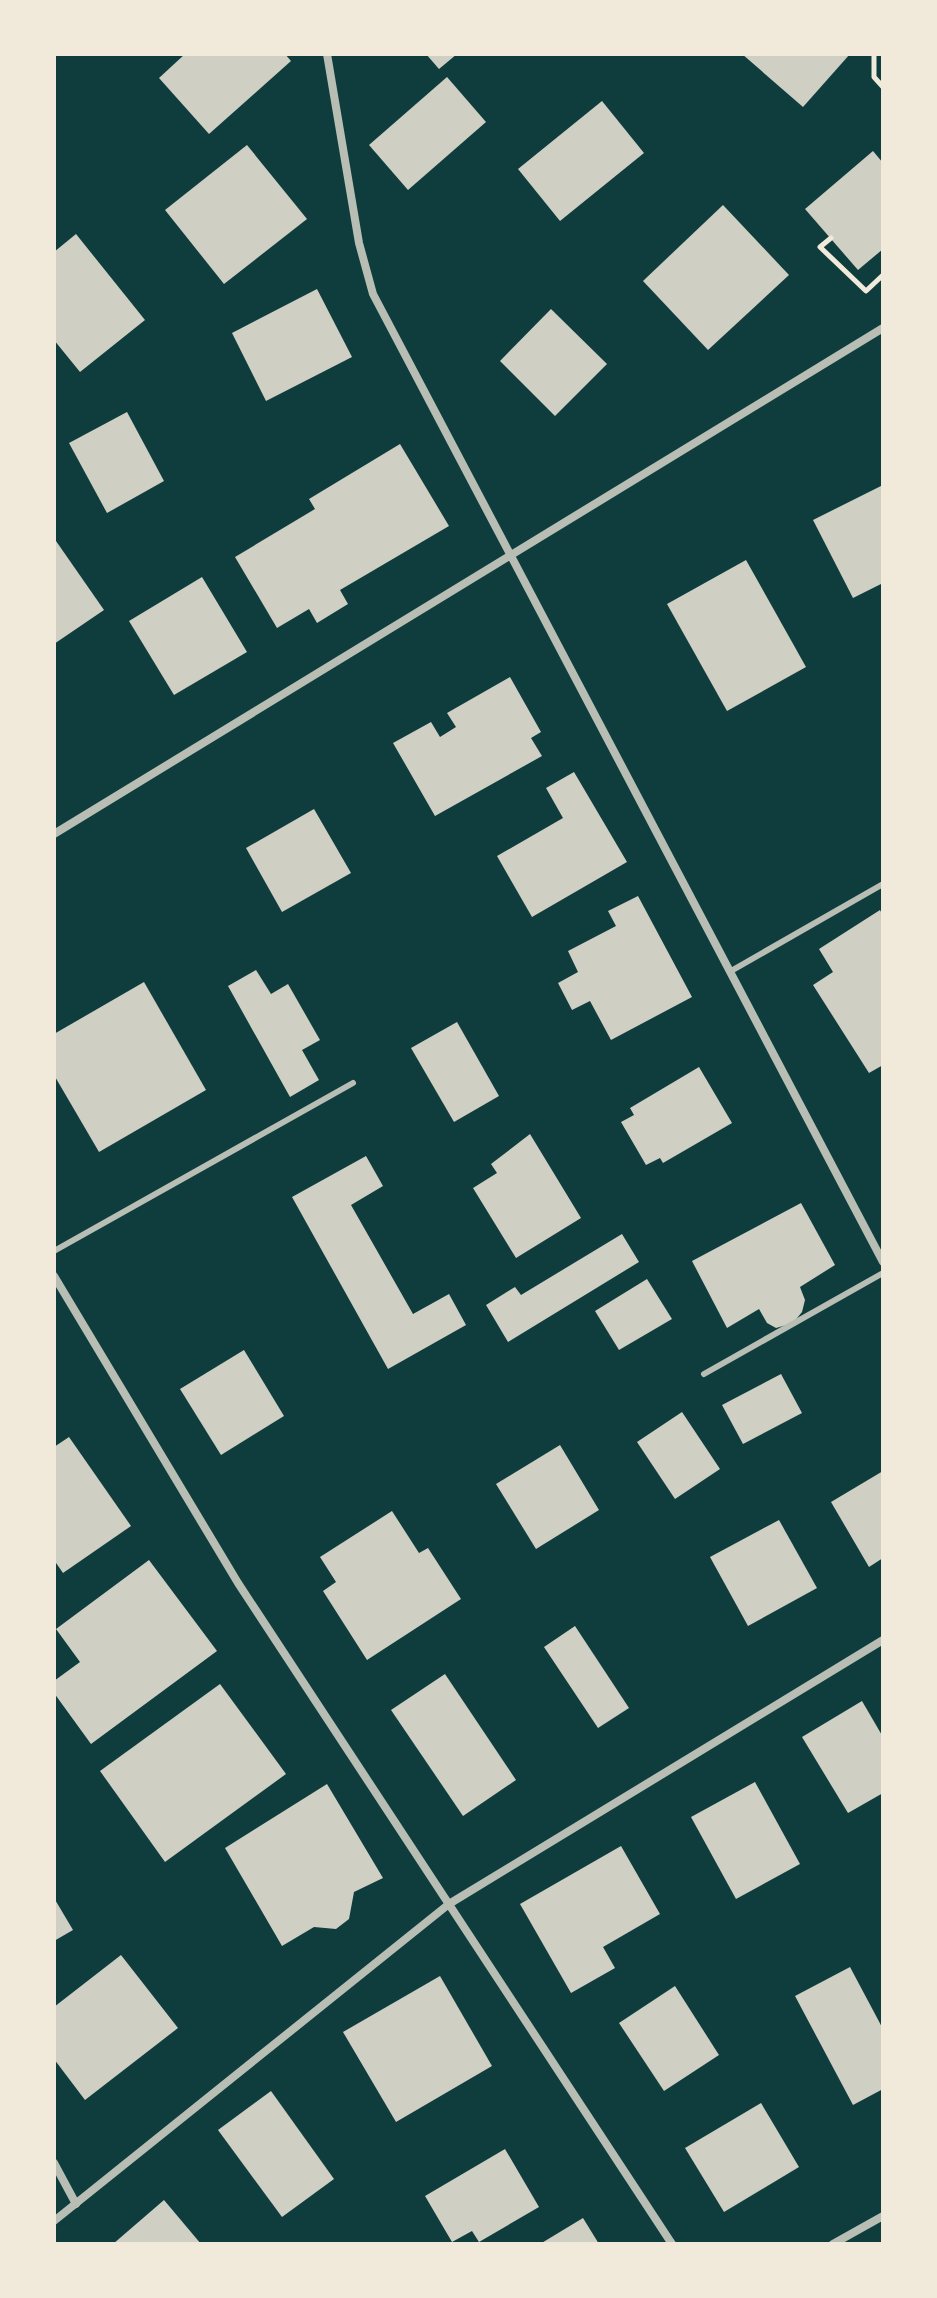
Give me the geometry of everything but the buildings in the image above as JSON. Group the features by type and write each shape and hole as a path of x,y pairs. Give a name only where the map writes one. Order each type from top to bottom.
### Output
{"street":[{"path":"327,54 359,243 373,294 883,1262"},
{"path":"54,834 883,328"},
{"path":"54,1276 238,1583 672,2244"},
{"path":"54,2221 449,1904 883,1640"},
{"path":"54,2163 76,2204"},
{"path":"833,2244 883,2216"}],"lane":[{"path":"731,971 883,884"},
{"path":"54,1251 353,1083"},
{"path":"704,1374 883,1273"}],"path":[{"path":"874,54 874,77 883,87"},
{"path":"831,238 820,247 866,291 883,275"}]}
